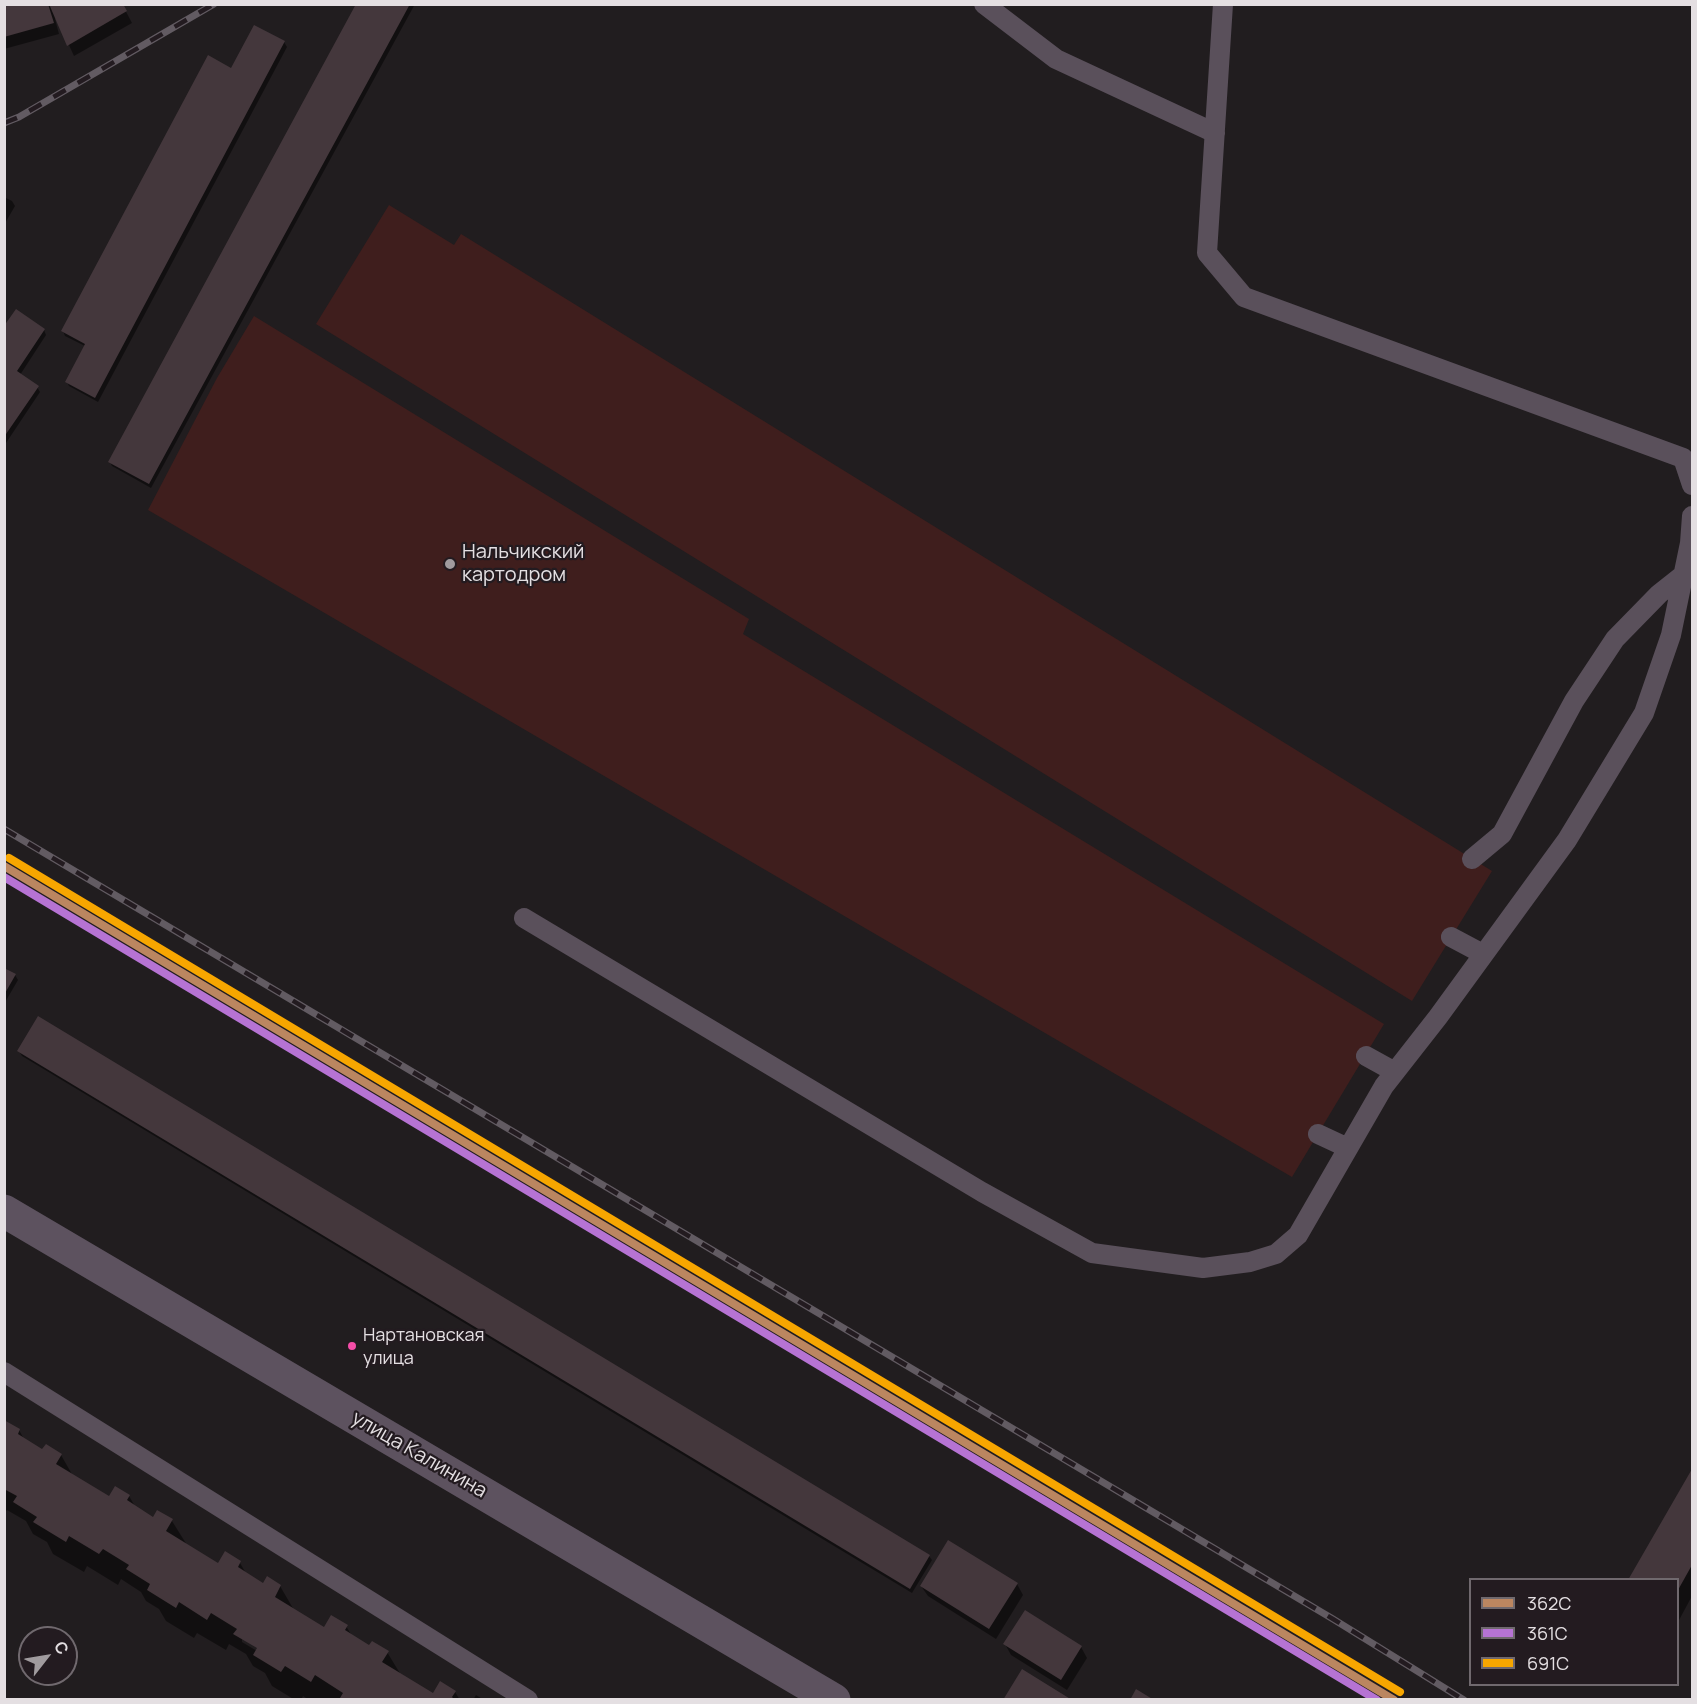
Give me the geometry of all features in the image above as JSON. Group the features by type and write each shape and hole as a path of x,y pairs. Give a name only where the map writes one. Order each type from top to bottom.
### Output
{"main road":[{"name":"улица Калинина","path":"4,1211 834,1700"}],"lane":[{"path":"984,4 1056,59 1215,133"},
{"path":"1223,4 1208,253 1245,297 1683,458 1692,485"},
{"path":"524,918 971,1186 1092,1253 1203,1268 1250,1262 1276,1254 1298,1235 1384,1086 1567,840 1644,713 1671,635 1692,516"},
{"path":"1472,859 1502,834 1574,701 1615,639 1659,594 1683,575"},
{"path":"1451,938 1483,954"},
{"path":"1366,1056 1395,1072"},
{"path":"1318,1134 1348,1148"},
{"path":"4,1372 528,1700"}],"shaded area":[{"path":"389,205 454,245 461,234 1492,871 1412,1001 316,324"},
{"path":"254,316 749,619 743,634 1384,1024 1292,1177 148,510 217,378"}],"building":[{"path":"4,4 48,4 54,23 4,37"},
{"path":"49,4 123,4 127,11 67,46"},
{"path":"356,4 410,4 149,484 108,462"},
{"path":"254,25 285,41 95,398 65,382 85,344 61,331 208,55 231,68"},
{"path":"16,309 45,329 17,371 39,386 4,437 4,326"},
{"path":"4,968 16,974 4,995"},
{"path":"38,1016 930,1555 910,1589 17,1051"},
{"path":"4,1420 20,1429 18,1434 42,1449 46,1444 62,1454 56,1464 109,1496 115,1486 130,1495 127,1500 153,1517 157,1510 173,1519 166,1531 218,1563 225,1551 241,1561 238,1567 263,1583 267,1576 281,1585 275,1597 324,1627 331,1615 348,1625 345,1630 369,1645 372,1641 389,1651 382,1662 433,1693 440,1681 456,1691 452,1697 455,1700 343,1700 340,1698 343,1693 315,1675 311,1682 285,1666 281,1672 253,1655 257,1648 233,1634 237,1629 211,1613 207,1620 179,1602 176,1608 147,1590 150,1584 126,1569 129,1565 103,1549 99,1554 69,1536 66,1542 33,1522 37,1517 13,1502 17,1496 4,1489"},
{"path":"1692,1469 1692,1565 1679,1588 1679,1578 1629,1578"},
{"path":"948,1540 1018,1583 989,1629 920,1586"},
{"path":"1025,1610 1082,1646 1061,1680 1003,1644"},
{"path":"1022,1669 1072,1700 1003,1700"},
{"path":"1136,1689 1154,1700 1130,1700"}],"railway":[{"path":"4,123 19,117 214,4"},
{"path":"4,829 1333,1619 1464,1700"}],"transit line":[{"name":"691С","path":"9,858 1400,1692"},
{"name":"362С","path":"4,866 1394,1700"},
{"name":"361С","path":"4,877 1377,1700"}],"place":[{"name":"Нальчикский картодром","path":"450,564"},
{"name":"Нартановская улица","path":"352,1346"}]}
